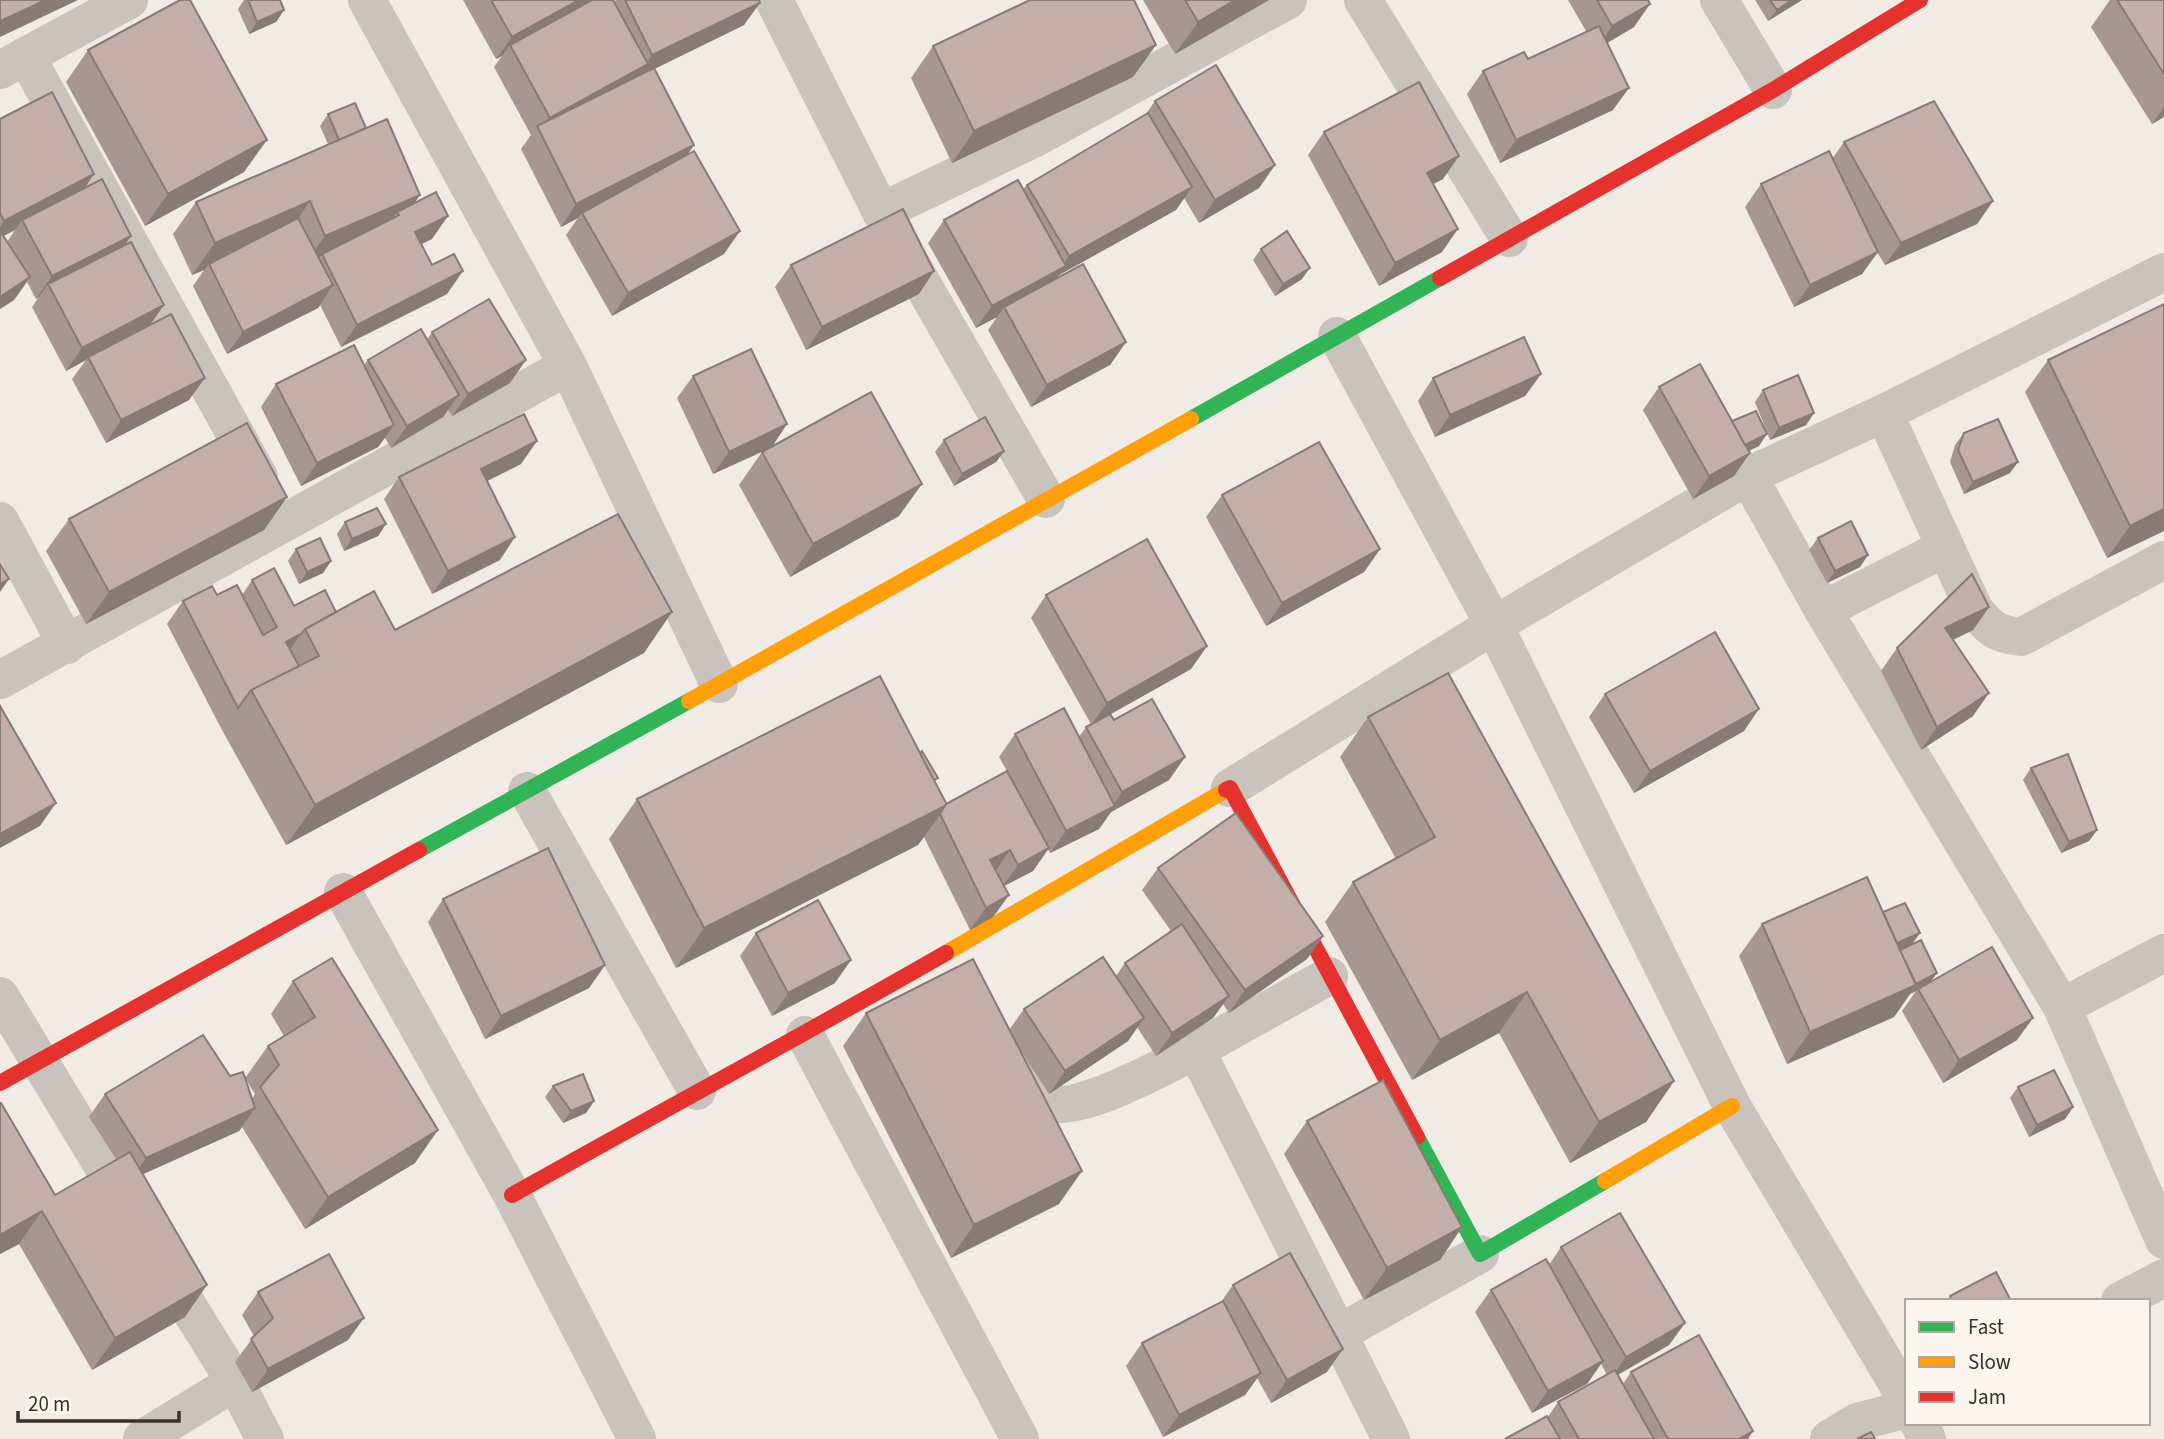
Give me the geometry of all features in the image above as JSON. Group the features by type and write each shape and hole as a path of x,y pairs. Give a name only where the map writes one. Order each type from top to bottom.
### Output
{"street":[{"path":"129,0 13,63 285,524"},
{"path":"367,0 568,366 719,684"},
{"path":"881,212 1035,138 1288,0"},
{"path":"1363,0 1509,238"},
{"path":"1719,0 1773,90"},
{"path":"0,1083 719,684 1337,336 1773,90 1920,0"},
{"path":"776,1 881,212 1046,499"},
{"path":"512,1195 697,1091 805,1035 957,948 1230,788 1494,625 1748,476 1885,413 2164,272"},
{"path":"1337,336 1494,625 1731,1106 1905,1397"},
{"path":"0,680 568,366"},
{"path":"1885,413 1974,609 1987,625 2001,634 2021,637 2164,560"},
{"path":"1748,476 1822,610 2062,1007 2164,1240"},
{"path":"0,521 67,645"},
{"path":"1822,610 1945,548"},
{"path":"1230,788 1480,1254"},
{"path":"527,791 697,1091"},
{"path":"343,892 512,1195 637,1439"},
{"path":"957,948 974,983"},
{"path":"2062,1007 2164,953"},
{"path":"997,1031 1014,1066 1035,1098 1057,1106 1091,1100 1196,1050 1329,975"},
{"path":"0,996 234,1382 265,1439"},
{"path":"805,1035 1020,1439"},
{"path":"1196,1050 1391,1439"},
{"path":"1338,1334 1731,1106"},
{"path":"2124,1299 2164,1278"},
{"path":"142,1439 234,1382"},
{"path":"1829,1439 1857,1422 1905,1410"}],"building":[{"path":"0,0 46,0 0,21"},
{"path":"180,0 190,0 267,140 168,194 88,50"},
{"path":"248,0 280,0 284,10 257,22"},
{"path":"491,0 579,0 512,37"},
{"path":"592,0 613,0 648,64 550,118 510,45"},
{"path":"625,0 759,0 760,3 652,55"},
{"path":"1030,0 1134,0 1156,45 974,131 933,46"},
{"path":"1185,0 1235,0 1198,22"},
{"path":"1597,0 1648,0 1650,4 1612,26"},
{"path":"1770,0 1792,0 1777,10"},
{"path":"2117,0 2164,0 2164,74"},
{"path":"1599,26 1629,88 1516,140 1483,71 1524,52 1528,59"},
{"path":"1216,65 1275,165 1215,200 1155,101"},
{"path":"654,68 694,145 576,204 537,126"},
{"path":"1419,82 1459,156 1427,173 1458,229 1395,263 1324,132"},
{"path":"52,92 94,174 4,221 0,213 0,119"},
{"path":"1934,101 1993,201 1901,243 1844,142"},
{"path":"355,103 366,128 339,140 328,114"},
{"path":"1148,113 1192,187 1069,256 1027,185"},
{"path":"387,119 420,195 325,236 310,201 215,243 196,202"},
{"path":"694,151 740,231 628,293 582,213"},
{"path":"1829,151 1878,252 1810,285 1761,184"},
{"path":"102,179 131,236 52,276 22,220"},
{"path":"1018,180 1066,266 992,306 944,220"},
{"path":"436,192 448,216 415,232 432,265 454,254 463,271 357,325 322,254 399,215 397,212"},
{"path":"903,209 934,271 822,327 791,265"},
{"path":"298,218 333,285 243,332 209,264"},
{"path":"0,231 30,277 0,297"},
{"path":"1287,231 1310,268 1283,284 1261,249"},
{"path":"131,242 164,305 82,348 48,284"},
{"path":"1083,264 1126,342 1047,385 1004,307"},
{"path":"489,299 526,360 468,394 432,332"},
{"path":"2164,304 2164,509 2130,526 2048,360"},
{"path":"171,314 205,378 121,420 88,357"},
{"path":"421,329 459,395 407,426 368,360"},
{"path":"1524,337 1541,374 1450,415 1433,378"},
{"path":"354,345 394,425 317,463 276,384"},
{"path":"751,349 787,424 729,452 693,376"},
{"path":"1700,364 1750,453 1709,476 1659,387"},
{"path":"1798,375 1814,413 1779,428 1763,390"},
{"path":"871,392 922,484 813,544 762,452"},
{"path":"1756,411 1767,434 1745,445 1732,421"},
{"path":"524,414 537,441 481,469 515,537 448,571 399,477"},
{"path":"985,417 1004,451 962,474 944,440"},
{"path":"1998,419 2018,462 1973,482 1958,450 1964,433"},
{"path":"247,423 287,497 109,592 69,519"},
{"path":"1319,442 1380,549 1282,603 1222,495"},
{"path":"377,508 386,524 352,539 345,522"},
{"path":"618,514 672,612 315,805 251,690 319,656 305,629 374,591 395,630"},
{"path":"1851,521 1868,555 1835,571 1818,538"},
{"path":"320,538 331,561 307,572 296,549"},
{"path":"1147,539 1207,646 1107,703 1046,595"},
{"path":"0,564 9,579 0,584"},
{"path":"274,568 294,606 325,590 336,612 286,642 299,666 251,690 238,708 183,601 212,586 217,595 237,585 263,635 277,627 252,580"},
{"path":"1972,574 1989,607 1945,628 1989,693 1937,727 1897,648"},
{"path":"1715,632 1759,709 1650,771 1605,694"},
{"path":"1448,673 1674,1081 1599,1122 1527,992 1440,1040 1353,882 1435,837 1368,717"},
{"path":"880,676 947,805 704,928 637,799"},
{"path":"1152,699 1185,757 1122,792 1086,727 1110,714 1114,720"},
{"path":"0,706 56,803 0,834"},
{"path":"1064,708 1115,806 1066,831 1015,734"},
{"path":"922,751 938,778 934,780 920,753"},
{"path":"2068,754 2097,830 2069,842 2031,768"},
{"path":"1007,771 1049,848 1018,865 1010,850 990,860 1009,895 986,908 940,814 946,804"},
{"path":"1236,813 1323,936 1245,990 1158,868"},
{"path":"548,848 605,965 501,1016 443,899"},
{"path":"1867,877 1916,985 1810,1032 1762,924"},
{"path":"818,900 851,960 788,993 756,933"},
{"path":"1905,903 1920,933 1897,943 1883,912"},
{"path":"1182,924 1229,996 1172,1033 1125,963"},
{"path":"1921,940 1937,973 1916,984 1900,950"},
{"path":"1992,947 2033,1018 1959,1060 1918,989"},
{"path":"1103,957 1144,1018 1065,1071 1024,1009"},
{"path":"332,958 438,1130 328,1197 260,1087 279,1065 268,1046 315,1017 293,981"},
{"path":"973,959 1082,1171 974,1225 866,1013"},
{"path":"203,1035 230,1076 243,1072 255,1108 146,1158 105,1094"},
{"path":"2054,1070 2073,1107 2037,1125 2018,1087"},
{"path":"583,1074 594,1101 571,1111 553,1086"},
{"path":"1383,1080 1462,1227 1387,1268 1307,1121"},
{"path":"0,1103 55,1195 130,1152 207,1285 115,1338 42,1211 0,1235"},
{"path":"1620,1213 1685,1323 1626,1357 1561,1247"},
{"path":"1290,1253 1343,1349 1287,1380 1233,1285"},
{"path":"329,1254 364,1318 268,1369 251,1339 273,1318 258,1292"},
{"path":"1546,1259 1603,1361 1548,1391 1491,1290"},
{"path":"1996,1272 2010,1299 1951,1299 1950,1296"},
{"path":"1223,1301 1261,1373 1179,1415 1142,1343"},
{"path":"1699,1335 1753,1431 1739,1439 1668,1439 1631,1372"},
{"path":"1615,1370 1654,1439 1579,1439 1558,1402"},
{"path":"1547,1416 1560,1439 1505,1439"},
{"path":"1871,1432 1875,1439 1857,1439"}],"traffic: fast":[{"path":"1191,419 1440,278"},
{"path":"419,850 689,701"},
{"path":"1417,1137 1480,1254 1605,1181"}],"traffic: slow":[{"path":"689,701 1191,419"},
{"path":"946,953 1226,790"},
{"path":"1605,1181 1732,1106"}],"traffic: jam":[{"path":"1440,278 1773,90 1920,0"},
{"path":"1226,790 1230,788 1417,1137"},
{"path":"0,1083 419,850"},
{"path":"512,1195 946,953"}]}
